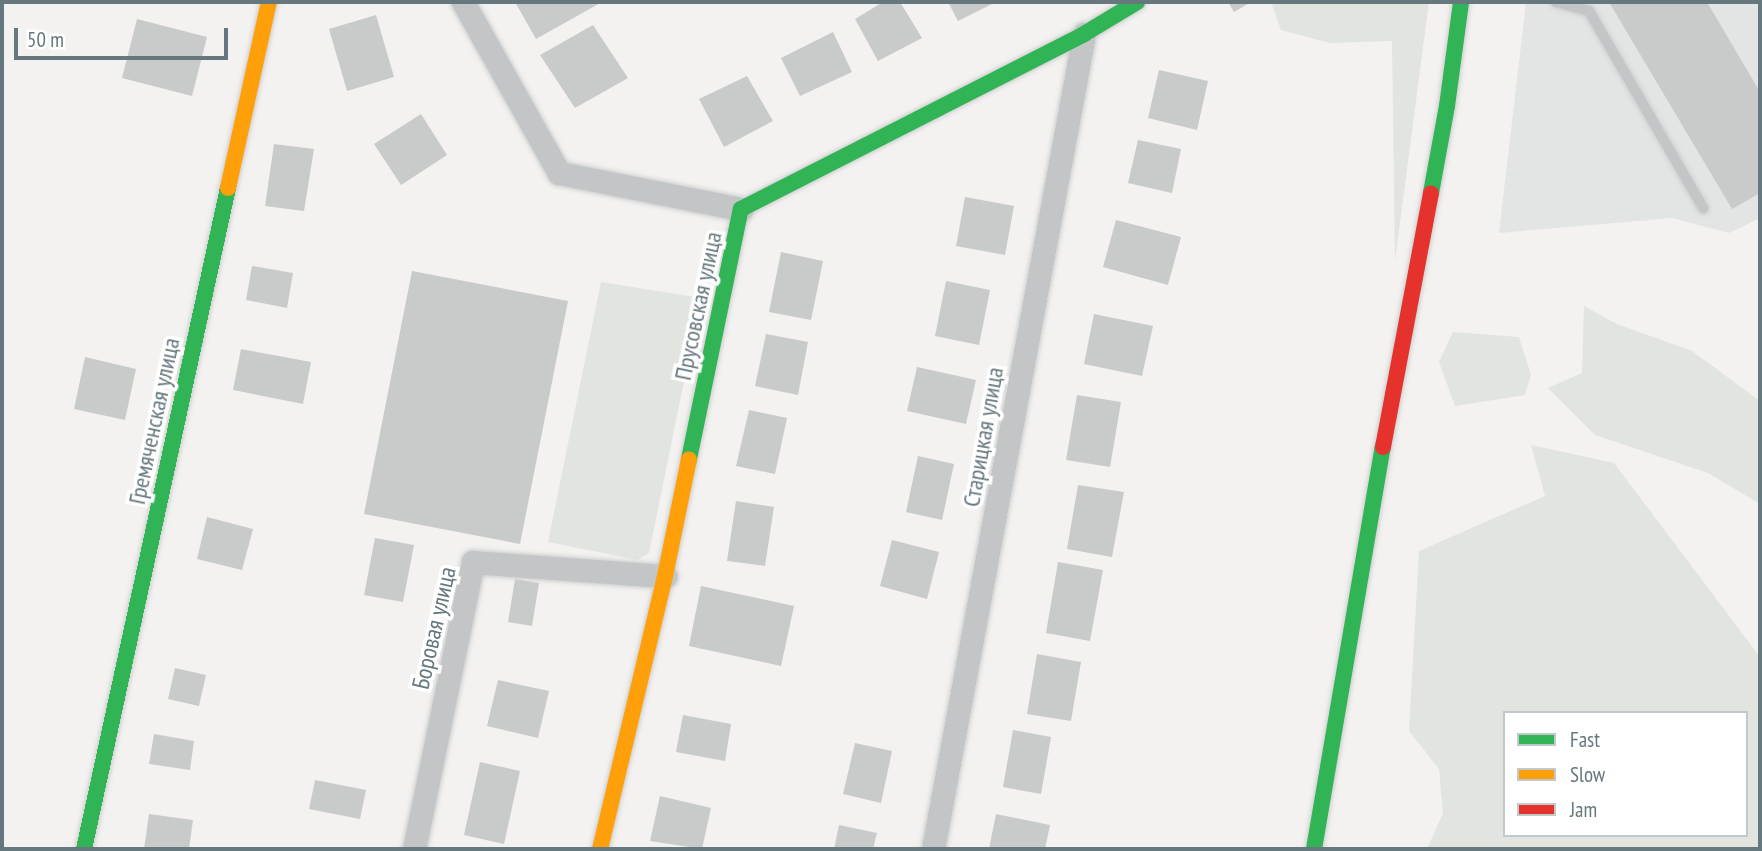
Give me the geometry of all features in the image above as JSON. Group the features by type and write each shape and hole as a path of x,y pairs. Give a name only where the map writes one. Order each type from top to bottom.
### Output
{"street":[{"name":"Гремяченская улица","path":"84,849 269,2"},
{"path":"463,2 559,173 741,209"},
{"name":"Прусовская улица","path":"600,849 665,576 741,209 1084,34 1138,2"},
{"path":"1314,849 1388,419 1447,106 1461,2"},
{"name":"Старицкая улица","path":"933,849 1084,34"},
{"name":"Боровая улица","path":"414,849 473,562 665,576"}],"lane":[{"path":"1556,2 1589,11 1703,208"}],"shaded area":[{"path":"1271,2 1429,2 1395,261 1392,41 1330,43 1281,30"},
{"path":"1526,2 1760,2 1760,218 1729,233 1672,218 1499,233"},
{"path":"601,282 701,298 649,553 638,560 548,542"},
{"path":"1584,306 1617,324 1692,351 1760,401 1760,504 1708,473 1595,435 1548,388 1582,373"},
{"path":"1453,332 1519,337 1531,375 1525,395 1455,406 1439,362"},
{"path":"1531,445 1614,463 1760,657 1760,849 1427,849 1443,813 1439,769 1409,731 1419,551 1545,496"}],"building":[{"path":"515,2 602,2 536,39"},
{"path":"883,2 900,2 922,38 878,61 855,19"},
{"path":"948,2 996,2 958,21"},
{"path":"1228,2 1251,2 1234,12"},
{"path":"1609,2 1707,2 1760,92 1760,193 1732,209"},
{"path":"376,15 394,77 347,91 329,29"},
{"path":"137,19 207,37 192,96 122,78"},
{"path":"593,25 628,78 575,108 540,55"},
{"path":"833,32 852,72 800,96 781,58"},
{"path":"1159,70 1208,81 1197,130 1148,118"},
{"path":"747,76 773,121 724,147 699,99"},
{"path":"421,114 447,155 401,185 374,144"},
{"path":"1138,140 1181,149 1172,193 1128,183"},
{"path":"274,144 314,149 304,211 265,206"},
{"path":"965,197 1014,206 1005,255 956,246"},
{"path":"1116,220 1181,237 1168,285 1103,267"},
{"path":"781,252 823,261 811,320 769,312"},
{"path":"252,266 293,273 287,308 246,300"},
{"path":"412,271 568,301 520,544 364,514"},
{"path":"946,281 990,290 979,345 935,336"},
{"path":"1094,314 1153,326 1142,376 1084,364"},
{"path":"766,334 808,342 798,395 755,386"},
{"path":"241,349 311,362 303,404 233,390"},
{"path":"85,357 136,369 125,420 74,409"},
{"path":"917,367 976,380 966,424 907,411"},
{"path":"1077,395 1121,402 1110,467 1066,460"},
{"path":"749,410 787,418 775,474 736,466"},
{"path":"918,456 954,464 942,520 906,512"},
{"path":"1078,485 1124,492 1112,557 1067,549"},
{"path":"736,501 774,507 765,566 727,561"},
{"path":"207,517 253,529 242,570 197,559"},
{"path":"375,538 414,545 403,602 364,595"},
{"path":"892,540 939,552 927,599 880,586"},
{"path":"1058,562 1103,570 1090,641 1046,633"},
{"path":"515,579 539,583 532,626 508,622"},
{"path":"701,586 794,606 781,666 689,646"},
{"path":"1037,654 1081,662 1071,721 1027,714"},
{"path":"175,668 206,675 199,706 168,699"},
{"path":"498,680 549,691 538,738 487,726"},
{"path":"683,715 731,724 725,761 676,752"},
{"path":"1013,730 1051,737 1041,794 1003,787"},
{"path":"154,734 194,741 190,770 149,764"},
{"path":"855,743 892,751 881,803 843,794"},
{"path":"480,762 520,771 504,844 464,835"},
{"path":"315,780 366,790 360,819 309,809"},
{"path":"660,796 711,808 702,849 650,841"},
{"path":"149,814 193,820 189,849 144,849"},
{"path":"996,814 1050,825 1045,849 989,849"},
{"path":"839,825 877,833 873,849 834,849"}],"traffic: fast":[{"path":"689,459 741,209 1084,34 1137,2"},
{"path":"1431,193 1447,106 1461,2"},
{"path":"84,849 228,188"},
{"path":"1314,849 1383,447"}],"traffic: slow":[{"path":"228,188 269,2"},
{"path":"600,849 665,576 689,459"}],"traffic: jam":[{"path":"1383,447 1431,193"}]}
